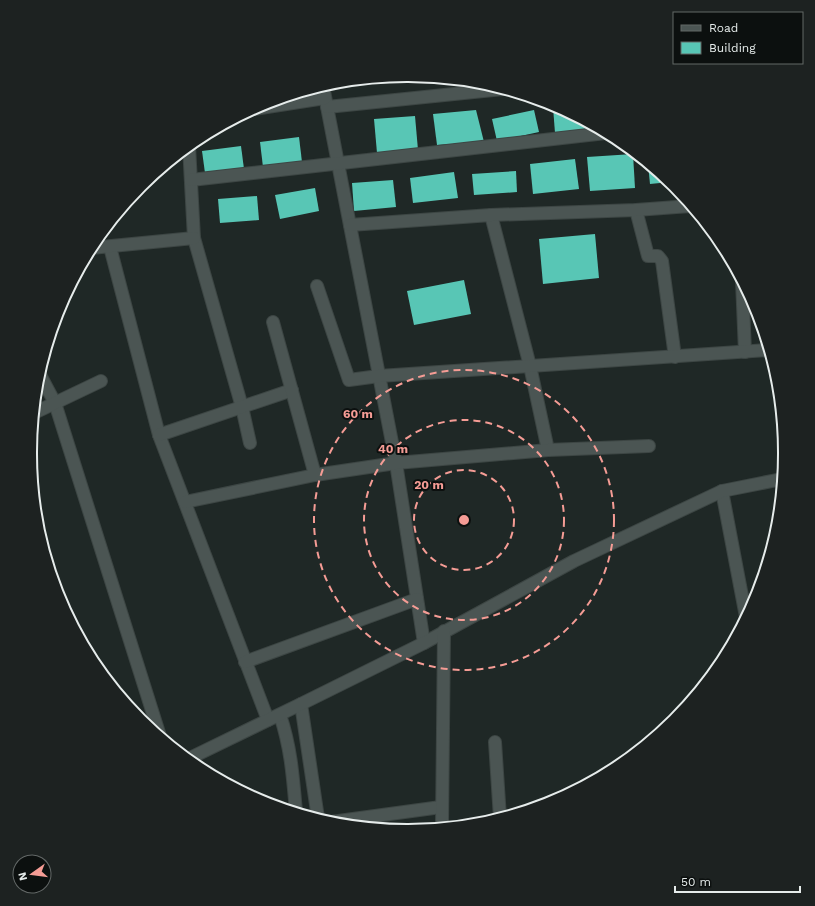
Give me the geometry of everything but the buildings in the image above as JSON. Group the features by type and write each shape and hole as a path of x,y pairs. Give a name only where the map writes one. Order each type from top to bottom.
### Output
{"street":[{"path":"283,104 325,97 480,90"},
{"path":"325,97 396,463 424,643"},
{"path":"191,180 596,134"},
{"path":"189,154 194,238 242,407 250,443"},
{"path":"350,225 491,215 636,210 684,206"},
{"path":"636,210 648,256 658,256 662,261 675,357"},
{"path":"491,215 530,366 548,450"},
{"path":"99,248 194,238"},
{"path":"110,247 159,435 245,662 264,722"},
{"path":"317,286 350,380 380,376 763,350"},
{"path":"743,295 745,352"},
{"path":"273,322 315,476"},
{"path":"40,410 101,381"},
{"path":"44,383 55,403 157,726"},
{"path":"159,435 292,390"},
{"path":"185,502 315,476 396,463 548,450 649,446"},
{"path":"195,756 424,643 574,561 722,491 777,480"},
{"path":"722,491 744,608"},
{"path":"245,662 417,599"},
{"path":"442,822 444,631"},
{"path":"301,704 317,812"},
{"path":"280,715 287,736 292,760 296,806"},
{"path":"495,742 500,812"},
{"path":"353,819 441,807"}]}
